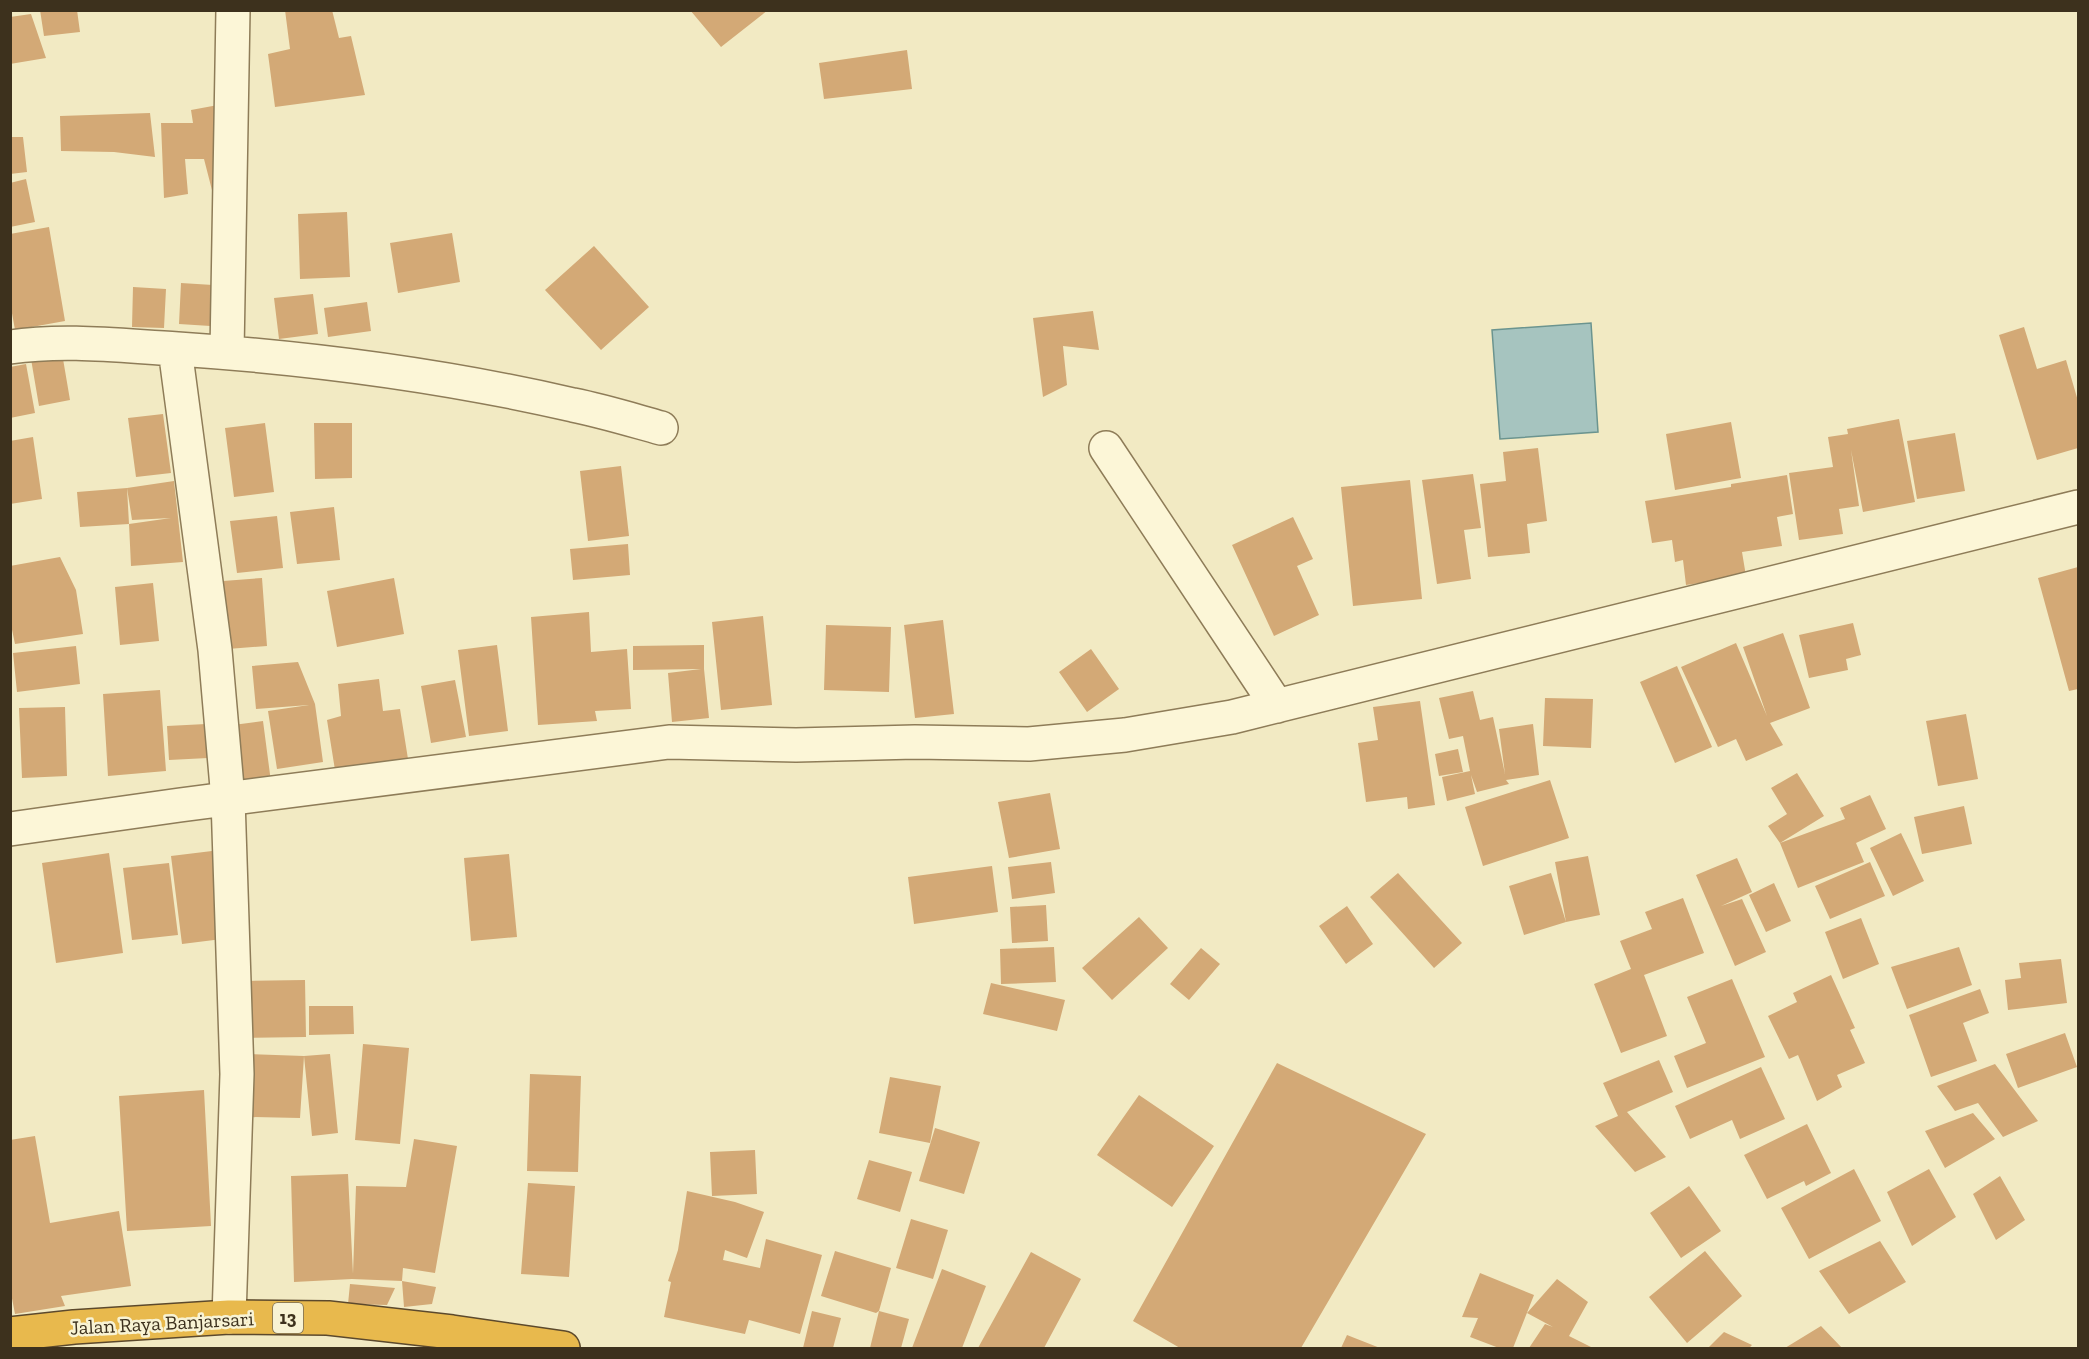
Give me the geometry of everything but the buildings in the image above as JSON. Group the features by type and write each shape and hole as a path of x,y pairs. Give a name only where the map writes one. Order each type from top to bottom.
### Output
{"highway":[{"name":"Jalan Raya Banjarsari","path":"10,1334 74,1327 229,1317 328,1318 452,1332 563,1348"}],"street":[{"path":"227,352 232,10"},
{"path":"10,347 65,342 227,352 395,371 575,405 661,428"},
{"path":"175,349 214,650 228,799 237,1074 229,1317"},
{"path":"1106,448 1277,706"},
{"path":"10,829 669,742 796,745 915,742 1029,744 1125,735 1232,717 2079,507"}],"water":[{"path":"1591,323 1598,432 1500,439 1492,330"}]}
